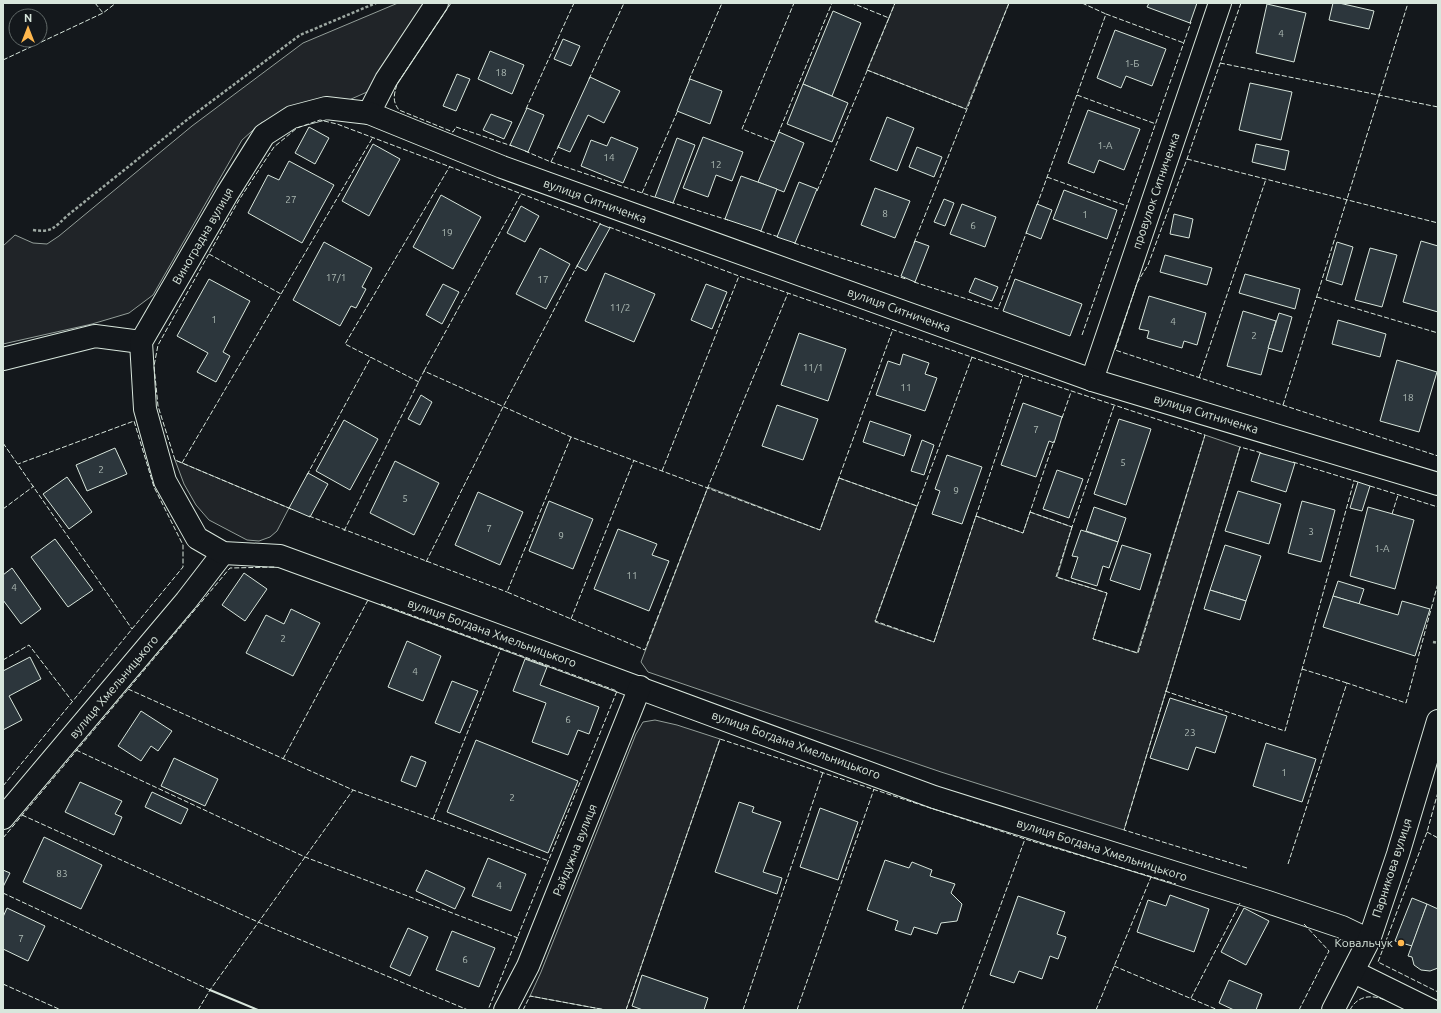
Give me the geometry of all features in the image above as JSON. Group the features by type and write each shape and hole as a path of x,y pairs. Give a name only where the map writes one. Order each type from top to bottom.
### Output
{"street":[{"path":"369,113 386,80 437,3"},
{"name":"провулок Ситниченка","path":"1092,380 1220,3"},
{"name":"Виноградна вулиця","path":"141,342 227,194 264,135 292,117 326,108 369,113"},
{"name":"вулиця Ситниченка","path":"369,113 502,167 1092,380 1438,484"},
{"path":"3,359 94,336 141,342 145,409 166,481 197,538 223,553"},
{"name":"вулиця Богдана Хмельницького","path":"223,553 280,556 934,796 1268,902 1342,927 1369,940"},
{"name":"вулиця Хмельницького","path":"3,818 186,602 223,553"},
{"name":"Райдужна вулиця","path":"505,1010 528,966 640,687"},
{"name":"Парникова вулиця","path":"1333,1010 1354,972 1369,940 1400,846 1438,721"},
{"path":"1354,972 1431,1010"}],"path":[{"path":"33,230 44,231 54,228 74,210 188,119 300,35 376,3"},
{"path":"1433,642 1438,643"}],"shaded area":[{"path":"398,3 430,3 383,74 367,92 349,100 289,109 261,123 242,140 153,295 129,313 92,324 3,344 3,246 15,235 33,243 47,244 59,236 192,126 303,43"},
{"path":"895,3 1009,3 966,109 867,70"},
{"path":"1205,435 1240,447 1124,830 941,772 648,672 641,662 708,487 820,530 839,478 917,506 875,622 934,642 976,516 1023,533 1030,512 1072,527 1057,577 1107,593 1093,639 1137,653"},
{"path":"175,460 289,508 277,531 270,537 259,541 247,540 209,520 196,505 184,484"},
{"path":"655,720 677,725 720,739 626,1010 606,1010 530,996 636,734 643,722"}],"building":[{"path":"1149,3 1197,3 1190,23 1147,7"},
{"path":"1333,3 1374,11 1369,29 1329,20"},
{"path":"1267,4 1306,13 1294,62 1256,53"},
{"path":"833,11 861,23 832,96 803,84"},
{"path":"1115,30 1166,49 1152,86 1126,76 1121,88 1097,78"},
{"path":"563,39 580,46 571,66 554,59"},
{"path":"490,51 524,65 512,94 478,79"},
{"path":"457,74 470,79 456,111 443,106"},
{"path":"590,77 620,91 604,123 588,115 570,152 558,147"},
{"path":"690,79 722,91 710,124 677,111"},
{"path":"1250,83 1292,92 1281,140 1239,130"},
{"path":"803,84 848,103 832,142 787,124"},
{"path":"527,108 544,115 528,152 510,145"},
{"path":"1088,110 1140,129 1124,170 1099,160 1094,173 1068,163"},
{"path":"491,114 512,122 504,139 483,130"},
{"path":"887,117 914,128 897,171 870,160"},
{"path":"309,127 329,138 315,164 295,153"},
{"path":"779,132 804,143 784,192 758,182"},
{"path":"611,137 638,148 623,183 581,166 591,140 607,146"},
{"path":"703,137 743,152 732,181 716,175 708,197 683,188"},
{"path":"677,138 695,145 673,203 655,197"},
{"path":"373,144 400,159 369,216 342,201"},
{"path":"1256,144 1289,151 1285,170 1252,162"},
{"path":"917,147 942,157 934,177 909,167"},
{"path":"289,161 334,185 302,243 248,213 268,175 279,180"},
{"path":"741,176 777,189 761,231 725,219"},
{"path":"799,182 817,189 795,243 777,237"},
{"path":"875,188 910,201 895,238 861,225"},
{"path":"1064,190 1117,210 1107,239 1053,219"},
{"path":"441,195 481,217 453,269 413,247"},
{"path":"944,199 954,203 945,226 934,222"},
{"path":"962,204 996,217 985,247 950,234"},
{"path":"1037,204 1052,210 1041,239 1026,233"},
{"path":"521,206 539,216 525,242 507,233"},
{"path":"1174,214 1193,219 1189,238 1170,234"},
{"path":"600,224 610,228 586,271 577,266"},
{"path":"915,241 929,246 915,282 901,276"},
{"path":"1421,241 1438,246 1438,312 1403,302"},
{"path":"324,242 372,268 362,287 366,289 356,308 351,306 340,326 293,300"},
{"path":"1337,242 1353,247 1342,285 1326,280"},
{"path":"540,248 570,264 546,309 516,294"},
{"path":"1370,248 1397,255 1382,307 1355,300"},
{"path":"1165,255 1212,268 1207,285 1160,272"},
{"path":"605,273 655,294 634,342 585,321"},
{"path":"1245,274 1300,289 1295,309 1239,293"},
{"path":"975,278 998,287 992,301 969,292"},
{"path":"209,279 250,301 223,352 230,356 216,382 197,372 208,353 177,336"},
{"path":"1015,279 1082,304 1070,336 1003,311"},
{"path":"443,284 459,292 442,324 426,315"},
{"path":"706,284 727,292 712,329 691,320"},
{"path":"1149,296 1206,313 1197,345 1184,341 1182,348 1147,338 1149,331 1139,329"},
{"path":"1243,311 1276,321 1261,375 1227,366"},
{"path":"1279,313 1292,317 1282,352 1268,348"},
{"path":"1338,320 1386,334 1380,357 1332,344"},
{"path":"799,333 846,349 828,401 781,385"},
{"path":"903,354 929,363 925,374 937,378 925,411 876,395 888,361 900,365"},
{"path":"1397,360 1437,372 1419,432 1380,421"},
{"path":"421,395 432,402 420,425 408,419"},
{"path":"1023,403 1062,417 1054,443 1049,441 1036,477 1001,465"},
{"path":"777,405 818,419 803,460 762,446"},
{"path":"1119,419 1151,429 1126,505 1094,494"},
{"path":"344,420 378,439 350,490 316,471"},
{"path":"870,421 911,435 904,456 863,442"},
{"path":"922,440 934,445 924,475 911,471"},
{"path":"115,448 127,474 87,491 76,465"},
{"path":"1260,453 1295,463 1286,492 1251,481"},
{"path":"947,455 982,467 962,524 932,514 940,491 935,489"},
{"path":"395,461 439,483 414,535 370,513"},
{"path":"1057,470 1083,479 1069,518 1043,509"},
{"path":"308,473 328,484 310,517 289,508"},
{"path":"67,477 92,512 69,529 43,494"},
{"path":"1358,482 1370,486 1362,511 1350,508"},
{"path":"1238,491 1281,504 1269,544 1225,531"},
{"path":"478,492 523,512 500,565 455,545"},
{"path":"549,501 593,519 573,569 529,551"},
{"path":"1302,501 1335,510 1321,562 1288,553"},
{"path":"1094,507 1126,518 1118,542 1086,531"},
{"path":"1368,507 1414,520 1395,589 1350,576"},
{"path":"618,529 657,544 652,555 669,561 649,611 594,589"},
{"path":"1081,530 1118,542 1109,568 1103,566 1097,586 1071,578 1078,557 1072,556"},
{"path":"55,539 93,590 68,607 31,557"},
{"path":"1122,545 1151,554 1140,590 1110,580"},
{"path":"1225,545 1261,556 1246,601 1210,590"},
{"path":"12,568 41,609 21,624 3,600 3,575"},
{"path":"244,573 267,589 245,621 222,605"},
{"path":"1338,581 1364,589 1359,604 1333,596"},
{"path":"1210,590 1246,601 1240,620 1204,609"},
{"path":"1333,596 1398,615 1402,601 1430,609 1415,656 1323,627"},
{"path":"291,609 320,623 293,676 246,653 266,615 284,624"},
{"path":"407,641 441,656 423,701 388,687"},
{"path":"30,657 41,679 9,696 22,720 3,730 3,671"},
{"path":"525,659 547,667 540,685 599,707 589,734 578,730 568,755 532,742 546,703 513,691"},
{"path":"452,681 478,691 460,733 435,723"},
{"path":"1170,698 1227,716 1215,753 1196,747 1188,770 1150,758"},
{"path":"141,711 172,731 158,751 151,746 141,761 118,746"},
{"path":"476,740 578,781 548,853 447,812"},
{"path":"1266,743 1316,759 1302,802 1253,786"},
{"path":"411,756 426,762 416,787 401,781"},
{"path":"174,758 218,779 205,806 161,786"},
{"path":"80,782 122,801 115,814 122,817 114,835 65,812"},
{"path":"152,792 188,809 181,824 145,807"},
{"path":"739,802 754,807 752,812 781,822 763,872 782,878 777,894 715,872"},
{"path":"820,808 858,822 838,880 800,867"},
{"path":"44,837 102,865 81,909 23,882"},
{"path":"488,858 526,874 511,911 472,896"},
{"path":"885,860 909,868 912,862 932,870 930,876 955,884 951,893 962,904 957,921 941,923 937,934 914,927 911,935 895,930 898,921 867,910"},
{"path":"3,870 10,873 3,887"},
{"path":"426,870 465,888 455,909 416,891"},
{"path":"1170,895 1209,909 1194,952 1137,932 1148,900 1166,906"},
{"path":"1018,896 1065,912 1057,934 1066,937 1058,959 1050,956 1042,979 1019,971 1014,983 990,975"},
{"path":"1412,898 1427,904 1412,946 1395,941"},
{"path":"1427,904 1438,909 1438,968 1430,971 1421,970 1414,965 1412,957 1408,956"},
{"path":"7,908 45,926 28,961 3,949 3,917"},
{"path":"1244,908 1269,921 1246,965 1221,952"},
{"path":"408,928 428,937 410,976 390,967"},
{"path":"452,931 495,948 479,987 436,970"},
{"path":"642,975 708,998 704,1010 643,1010 632,1006"},
{"path":"1229,980 1262,994 1256,1010 1234,1010 1219,1003"}],"fence":[{"path":"95,3 103,13"},
{"path":"3,60 103,13 116,3"},
{"path":"451,3 397,84 394,95 395,104 399,110 453,132 456,127 512,146"},
{"path":"526,109 574,3"},
{"path":"589,79 624,3"},
{"path":"689,80 722,3"},
{"path":"775,142 742,129 794,3"},
{"path":"778,134 832,3"},
{"path":"817,191 889,18 852,3"},
{"path":"889,18 895,3"},
{"path":"914,243 1009,3"},
{"path":"1082,3 1106,14"},
{"path":"1241,3 1187,159 1148,265 1137,283 1115,350 1438,456"},
{"path":"1283,405 1408,3"},
{"path":"1037,205 1106,14 1184,43"},
{"path":"1082,335 1191,22"},
{"path":"1220,63 1438,107"},
{"path":"867,70 966,109"},
{"path":"1077,95 1156,124"},
{"path":"642,193 678,110"},
{"path":"291,509 175,460 158,406 154,366 158,345 239,200 274,147 297,128 320,120 337,124 601,224"},
{"path":"182,463 373,137"},
{"path":"551,162 559,145"},
{"path":"525,151 551,162 657,198"},
{"path":"1187,159 1438,223"},
{"path":"419,382 345,344 450,166"},
{"path":"1047,177 1127,206"},
{"path":"1199,378 1266,179"},
{"path":"424,371 521,194"},
{"path":"670,202 728,220"},
{"path":"609,227 739,276 1023,375 1205,435 1138,653 1093,639 1107,593 1056,577 1072,527"},
{"path":"760,231 779,237"},
{"path":"914,282 998,309 1027,231"},
{"path":"794,243 906,279"},
{"path":"209,254 281,294"},
{"path":"426,562 503,407 578,264"},
{"path":"662,471 739,276"},
{"path":"571,437 507,592 645,650 708,487 788,293"},
{"path":"1317,297 1438,333"},
{"path":"344,531 424,371 571,437 820,530 893,329"},
{"path":"307,475 371,357"},
{"path":"972,357 875,621 934,642 1023,375"},
{"path":"1062,418 1071,392"},
{"path":"1030,512 1072,527 1114,406"},
{"path":"3,786 183,567 183,545 154,487 134,421 18,464"},
{"path":"976,517 1023,533 1054,441"},
{"path":"3,443 132,629"},
{"path":"1247,868 1124,830 1240,447 1262,453"},
{"path":"571,619 634,460"},
{"path":"1293,462 1358,482"},
{"path":"839,478 917,506"},
{"path":"1165,691 1285,731 1354,481"},
{"path":"3,509 34,486"},
{"path":"1370,486 1438,507"},
{"path":"1392,514 1398,495"},
{"path":"309,516 507,592"},
{"path":"3,838 230,568 276,567"},
{"path":"1288,864 1347,683 1406,703 1438,583"},
{"path":"283,759 368,600"},
{"path":"381,604 617,691 488,1010"},
{"path":"3,660 29,645 72,701"},
{"path":"433,819 501,648"},
{"path":"1302,669 1347,683"},
{"path":"128,689 353,790 549,861"},
{"path":"626,1010 720,739 1025,839 1176,884"},
{"path":"76,750 305,857 518,938"},
{"path":"743,1010 823,772"},
{"path":"797,1010 874,789"},
{"path":"198,1010 210,990 353,790"},
{"path":"1438,792 1427,832 1378,962 1438,992"},
{"path":"22,815 258,922 468,1010"},
{"path":"1427,832 1438,838"},
{"path":"962,1010 1025,839"},
{"path":"1096,1010 1151,877"},
{"path":"3,893 210,990"},
{"path":"1191,998 1240,903"},
{"path":"1299,1010 1329,951 1304,924"},
{"path":"1114,966 1218,1010"},
{"path":"3,984 61,1010"},
{"path":"523,1010 530,996 606,1010"},
{"path":"1350,1010 1360,999 1375,997 1385,1000"}],"wall":[{"path":"210,990 258,1010"}],"place":[{"name":"Ковальчук","path":"1401,943"}]}
